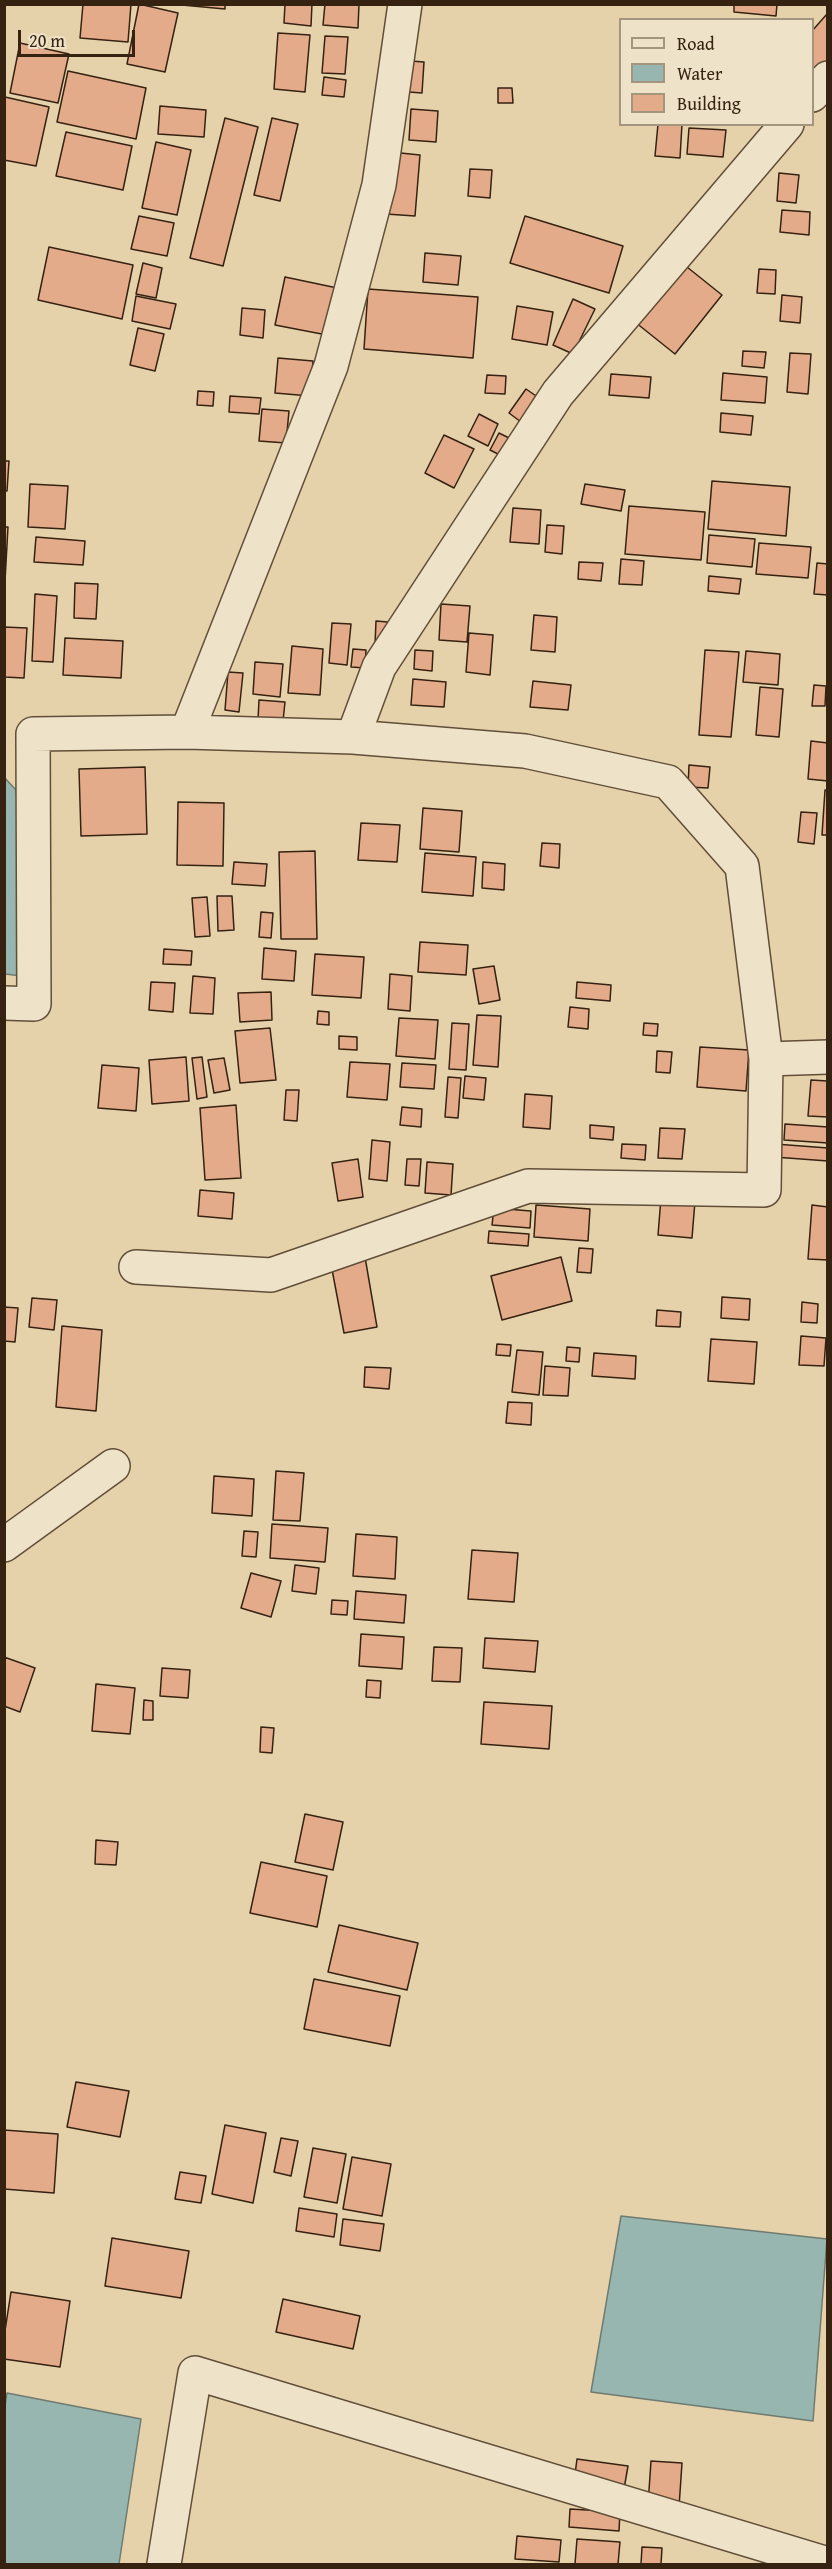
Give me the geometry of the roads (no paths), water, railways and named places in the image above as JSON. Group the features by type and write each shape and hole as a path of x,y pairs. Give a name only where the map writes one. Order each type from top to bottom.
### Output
{"street":[{"path":"187,732 331,366 379,185 405,4"},
{"path":"814,94 828,78"},
{"path":"353,737 379,668 558,393 786,126"},
{"path":"4,1003 34,1004 33,734 187,732 353,737 525,751 668,782 742,866 766,1059 764,1190 528,1186 271,1275 136,1267"},
{"path":"766,1059 828,1057"},
{"path":"4,1545 114,1466"},
{"path":"164,2565 195,2373 828,2564"}],"water":[{"path":"4,777 16,790 26,859 22,976 5,974"},
{"path":"621,2216 827,2239 813,2421 591,2392"},
{"path":"7,2393 141,2419 119,2564 5,2564 4,2413"}]}
